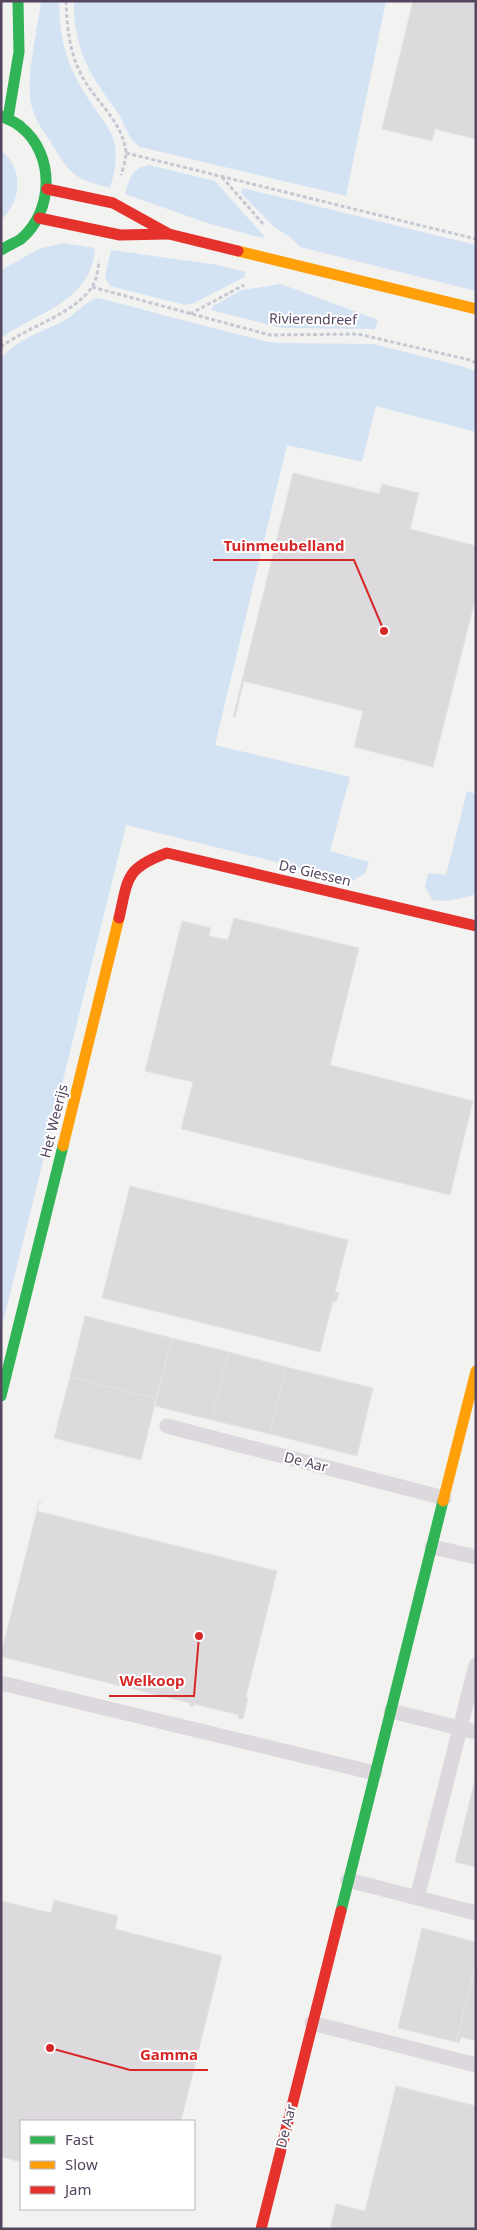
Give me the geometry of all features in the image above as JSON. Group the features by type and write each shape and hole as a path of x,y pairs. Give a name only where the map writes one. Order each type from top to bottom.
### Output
{"street":[{"path":"1,250 10,247 26,235 39,218 45,204 48,189 46,168 39,148 26,131 5,117 19,52 18,1"},
{"path":"48,189 113,204 169,234 476,308"},
{"path":"39,218 120,235 169,234"},
{"name":"De Giessen","path":"147,860 167,853 476,926"},
{"name":"Het Weerijs","path":"1,1396 129,876 147,860"},
{"name":"De Aar","path":"261,2229 476,1371"}],"lane":[{"name":"De Aar","path":"167,1426 444,1498"},
{"path":"432,1547 476,1557"},
{"path":"417,1898 476,1666"},
{"path":"1,1683 375,1773"},
{"path":"391,1711 476,1732"},
{"path":"348,1880 476,1913"},
{"path":"312,2023 476,2064"}],"path":[{"path":"126,153 476,238"},
{"name":"Rivierendreef","path":"92,287 270,335 358,334 476,362"}],"shaded area":[{"path":"41,1 59,1 62,35 71,67 81,87 111,133 115,144 116,156 115,170 110,188 87,181 73,173 62,161 34,114 31,104 30,80"},
{"path":"74,1 386,1 346,196 140,147 130,137 119,115 101,90 83,56 75,24"},
{"path":"1,150 14,166 17,175 17,185 13,204 1,220"},
{"path":"149,165 215,181 264,236 263,238 210,224 125,194 132,175 143,166"},
{"path":"243,188 476,245 476,291 300,247 290,237 274,227 242,194"},
{"path":"63,243 95,248 92,266 84,281 60,304 1,338 1,270 39,249"},
{"path":"111,250 218,265 245,272 245,277 194,303 185,305 110,286 105,277"},
{"path":"281,284 378,320 375,329 282,328 211,310 213,306 242,290"},
{"path":"98,298 264,341 279,343 373,344 465,367 476,372 476,432 376,406 362,462 287,445 215,745 350,777 330,851 369,862 365,873 353,881 126,825 1,1331 1,358 23,340 65,320 89,302"},
{"path":"467,791 476,794 476,894 454,900 432,900 425,887 428,873 446,875"}],"building":[{"path":"413,1 476,1 476,139 435,129 432,141 382,129"},
{"path":"293,473 379,494 382,484 419,493 410,529 476,546 476,596 433,767 354,747 363,711 244,681 235,717 233,717"},
{"path":"234,918 359,948 330,1065 473,1101 450,1195 181,1129 193,1082 145,1071 182,921 211,928 209,936 228,940"},
{"path":"130,1186 348,1240 335,1292 339,1293 336,1302 333,1301 320,1352 102,1298"},
{"path":"85,1316 172,1338 156,1399 70,1377"},
{"path":"172,1338 229,1352 212,1420 155,1406"},
{"path":"229,1352 286,1367 270,1434 212,1420"},
{"path":"286,1367 373,1388 357,1456 270,1434"},
{"path":"70,1377 156,1399 141,1460 54,1438"},
{"path":"39,1502 37,1511 277,1571 246,1697 248,1698 243,1719 238,1718 239,1715 194,1704 193,1707 190,1706 190,1703 3,1657 1,1665 1,1654"},
{"path":"476,1775 476,1867 455,1862"},
{"path":"54,1900 118,1916 115,1929 222,1956 181,2120 20,2120 20,2162 1,2157 1,1901 51,1913"},
{"path":"422,1928 476,1942 476,1963 456,2042 398,2028"},
{"path":"476,1963 476,2041 461,2037 459,2043 456,2042"},
{"path":"396,2086 476,2106 476,2229 330,2229 336,2204 365,2211"}],"traffic: fast":[{"path":"8,118 19,52 18,1"},
{"path":"1,116 19,125 32,138 40,152 45,167 46,183 40,213 32,227 21,239 1,250"},
{"path":"1,1396 63,1146"},
{"path":"341,1911 443,1501"}],"traffic: slow":[{"path":"238,251 476,309"},
{"path":"63,1146 119,918"},
{"path":"443,1501 476,1371"}],"traffic: jam":[{"path":"47,189 113,203 169,234 238,251"},
{"path":"39,218 120,235 168,234"},
{"path":"119,918 124,894 131,876 143,864 167,853 476,926"},
{"path":"261,2229 341,1911"}],"place":[{"name":"Tuinmeubelland","path":"384,631"},
{"name":"Welkoop","path":"199,1636"},
{"name":"Gamma","path":"50,2048"}]}
